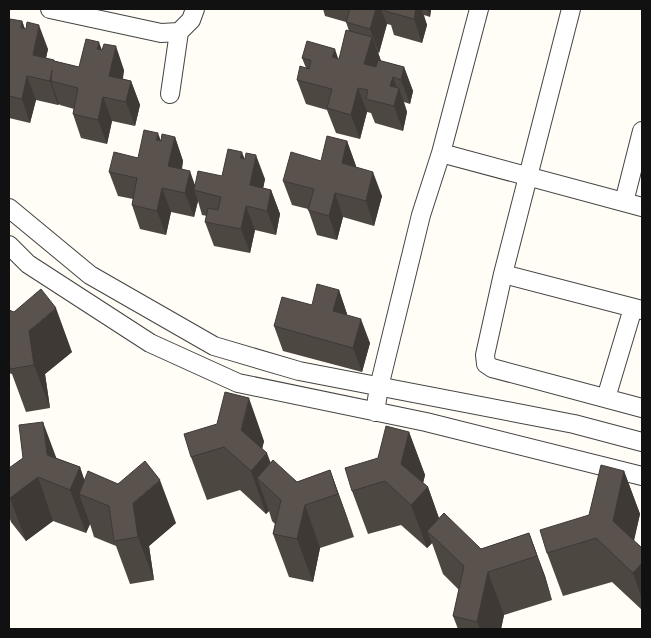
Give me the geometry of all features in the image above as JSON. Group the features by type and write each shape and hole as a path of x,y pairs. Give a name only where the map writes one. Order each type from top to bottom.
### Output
{"street":[{"path":"50,9 161,33 179,32"},
{"path":"170,94 179,32 191,20 195,9"},
{"path":"375,412 379,387 421,215 442,153 480,9"},
{"path":"571,9 503,274 485,355 486,364 492,368 642,408"},
{"path":"624,202 642,131"},
{"path":"442,153 642,207"},
{"path":"9,208 90,275 214,346 299,371 574,424 642,442"},
{"path":"9,245 28,264 150,342 238,383 426,422 642,476"},
{"path":"503,274 638,309 606,398"}],"building":[{"path":"350,9 376,9 370,29 346,22"},
{"path":"386,9 416,9 414,19 385,11"},
{"path":"10,19 22,21 21,28 26,29 27,22 39,25 33,55 54,61 79,67 86,39 99,42 97,49 102,50 104,44 116,46 109,76 131,81 126,102 103,97 98,120 73,114 78,88 51,81 52,70 50,81 27,76 22,99 9,96"},
{"path":"346,30 372,37 364,64 376,67 378,60 404,67 401,80 393,77 390,86 399,88 394,106 366,99 368,90 358,88 351,115 327,108 332,89 297,80 300,66 309,69 311,60 302,58 307,41 335,49 332,57 339,59"},
{"path":"144,130 158,133 156,140 161,141 162,134 175,137 168,166 190,171 185,193 162,188 157,211 132,205 137,178 109,172 114,152 138,158"},
{"path":"327,136 347,141 342,163 373,172 366,201 335,193 329,216 308,210 314,189 283,181 291,152 321,161"},
{"path":"228,149 242,152 240,158 245,159 246,153 256,155 250,185 271,190 267,211 246,206 241,229 205,222 208,208 218,210 221,197 194,190 198,171 222,176"},
{"path":"317,284 339,290 333,311 361,319 353,348 274,326 282,297 312,305"},
{"path":"41,289 56,308 29,331 34,365 10,369 9,310 14,312"},
{"path":"225,392 249,398 241,430 267,453 251,471 224,447 191,457 184,434 217,424"},
{"path":"43,422 47,455 80,467 70,490 38,477 10,498 9,468 23,458 19,425"},
{"path":"386,426 409,432 401,464 428,487 411,505 385,481 352,491 345,468 378,458"},
{"path":"273,460 297,482 330,470 338,494 305,505 297,539 273,534 281,500 257,478"},
{"path":"145,461 160,480 133,503 138,537 114,541 109,506 79,494 88,471 118,484"},
{"path":"601,465 624,471 613,521 642,548 642,563 633,573 596,538 547,553 540,530 589,515"},
{"path":"444,513 481,549 529,533 537,556 488,572 477,622 453,616 464,566 427,531"}]}
